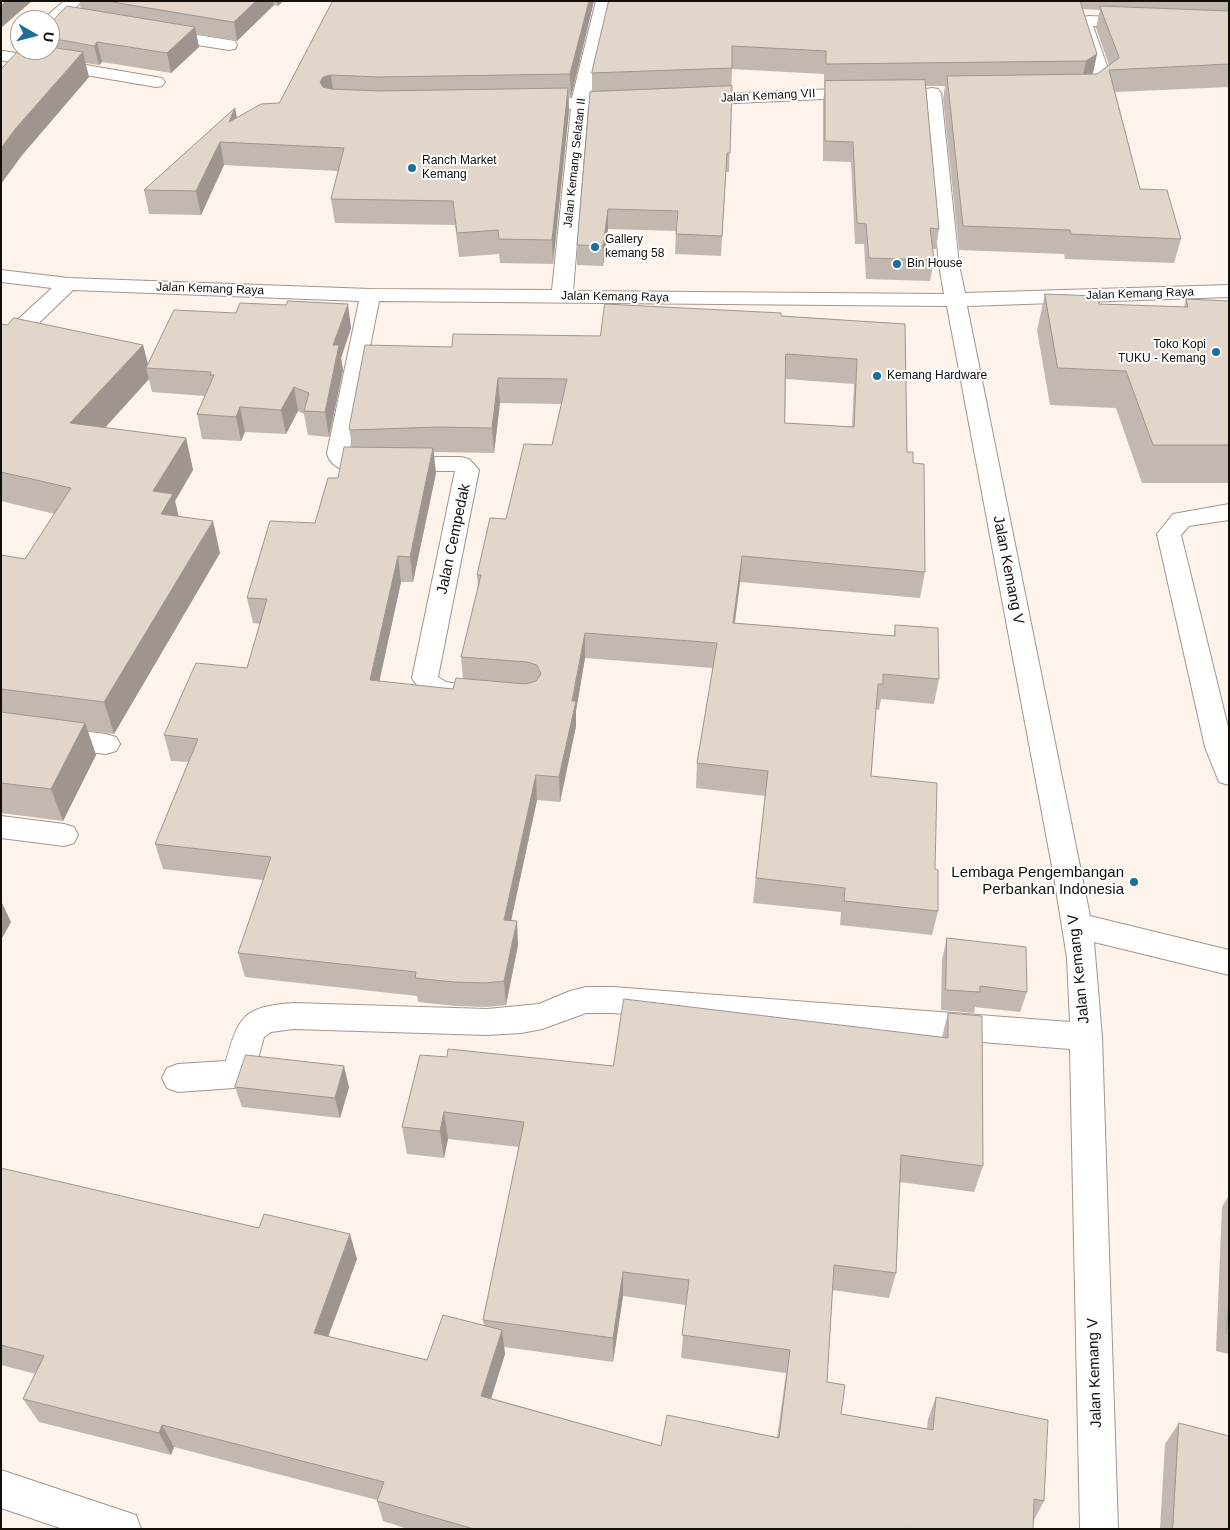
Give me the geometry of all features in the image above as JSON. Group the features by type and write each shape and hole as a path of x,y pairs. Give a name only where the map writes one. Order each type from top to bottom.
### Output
{"street":[{"path":"60,12 75,1"},
{"path":"604,1 623,2"},
{"name":"Jalan Kemang Selatan II","path":"562,297 580,104 604,1"},
{"path":"1066,91 1086,91 1103,80 1083,22 1149,22 1071,16"},
{"path":"60,19 74,20"},
{"path":"142,31 229,45"},
{"path":"3,58 156,82"},
{"name":"Jalan Kemang VII","path":"675,100 878,92"},
{"path":"933,92 949,264 955,300"},
{"path":"511,105 647,101"},
{"name":"Jalan Kemang Raya","path":"1,276 68,284 370,295 955,300 1229,291"},
{"path":"1,347 68,284"},
{"name":"Jalan Cempedak","path":"370,295 338,453 339,457 349,464 450,463 461,464 467,470 425,678 436,689 490,695"},
{"name":"Jalan Kemang V","path":"955,300 1067,867 1082,958 1086,1037 1099,1529"},
{"path":"1229,512 1180,519 1170,534 1219,747 1229,774"},
{"path":"1,731 106,744"},
{"path":"1,827 64,835"},
{"path":"1076,925 1229,963"},
{"path":"178,1078 234,1074 240,1068 248,1036 253,1026 261,1020 272,1017 487,1022 521,1020 542,1016 570,1004 586,1000 614,1000 1086,1037"},
{"path":"1,1489 122,1529"}],"building":[{"path":"107,1 256,1 234,22"},
{"path":"333,1 589,1 570,74 380,77 331,75 323,77 320,82 323,87 331,89 379,91 568,88 552,240 499,239 498,230 457,233 453,201 331,199 344,148 220,142 196,191 144,190 235,108 229,122 261,104 279,103"},
{"path":"609,1 1080,1 1097,54 1086,61 826,64 826,51 732,46 732,68 592,73"},
{"path":"67,6 195,27 167,53 97,42 94,46 60,40 60,13"},
{"path":"1100,6 1229,11 1229,64 1109,70 1140,189 1167,190 1181,239 1071,234 1070,230 963,226 947,76 1097,74 1119,58"},
{"path":"60,49 83,52 16,128 1,148 1,69 10,60 60,60"},
{"path":"925,80 939,229 930,228 934,260 869,258 866,224 857,223 853,142 825,141 825,81"},
{"path":"732,86 730,153 727,153 722,236 676,234 678,211 608,209 603,246 577,245 590,92"},
{"path":"1045,294 1098,296 1099,304 1188,307 1186,299 1229,301 1229,445 1153,445 1126,371 1058,368"},
{"path":"288,301 348,304 333,345 339,345 325,412 304,411 309,393 294,387 281,410 240,407 236,417 197,414 214,375 210,375 211,372 146,368 174,310 236,313 240,303 286,305"},
{"path":"605,304 781,313 781,316 905,324 907,452 913,452 913,463 924,464 925,572 742,556 733,623 895,636 895,625 938,628 939,679 883,674 883,684 878,684 871,776 937,783 935,869 938,870 938,911 844,901 845,888 756,878 768,771 697,763 717,643 585,633 572,701 576,701 559,777 536,775 504,920 517,921 504,981 485,983 453,982 415,978 416,972 238,953 271,857 155,844 198,739 164,735 196,663 247,668 267,599 247,598 270,521 315,523 328,478 338,478 344,447 433,448 410,557 398,556 370,680 453,689 456,678 526,684 536,681 541,674 537,665 527,662 461,657 481,575 477,575 490,518 506,519 524,444 552,445 567,379 498,378 492,428 438,427 351,430 349,428 365,345 452,347 453,334 600,336","holes":["786,354 857,359 854,427 785,423"]},
{"path":"14,318 143,345 70,423 186,438 153,491 173,494 161,514 213,521 104,702 1,689 1,555 25,559 71,488 1,472 1,324 7,325"},
{"path":"1,712 85,723 51,789 1,783"},
{"path":"947,938 1026,947 1027,992 980,986 980,992 946,990"},
{"path":"624,999 948,1038 948,1013 982,1016 983,1166 901,1155 896,1273 834,1265 827,1382 845,1385 841,1414 933,1430 936,1397 1048,1420 1044,1501 1034,1499 1033,1529 474,1529 377,1501 384,1482 162,1425 159,1433 23,1399 44,1356 1,1345 1,1168 259,1228 264,1214 350,1234 314,1333 427,1360 443,1315 502,1330 481,1396 661,1446 667,1415 779,1438 790,1350 682,1335 689,1280 623,1272 613,1338 483,1320 524,1122 444,1112 440,1131 402,1127 420,1055 447,1057 448,1049 613,1066"},
{"path":"246,1055 344,1066 335,1098 235,1087"},
{"path":"1229,1297 1229,1333 1227,1333"},
{"path":"1179,1423 1229,1436 1229,1529 1173,1529"}],"place":[{"name":"Ranch Market Kemang","path":"412,168"},
{"name":"Gallery kemang 58","path":"595,247"},
{"name":"Bin House","path":"897,264"},
{"name":"Toko Kopi TUKU - Kemang","path":"1216,352"},
{"name":"Kemang Hardware","path":"877,376"},
{"name":"Lembaga Pengembangan Perbankan Indonesia","path":"1134,882"}]}
